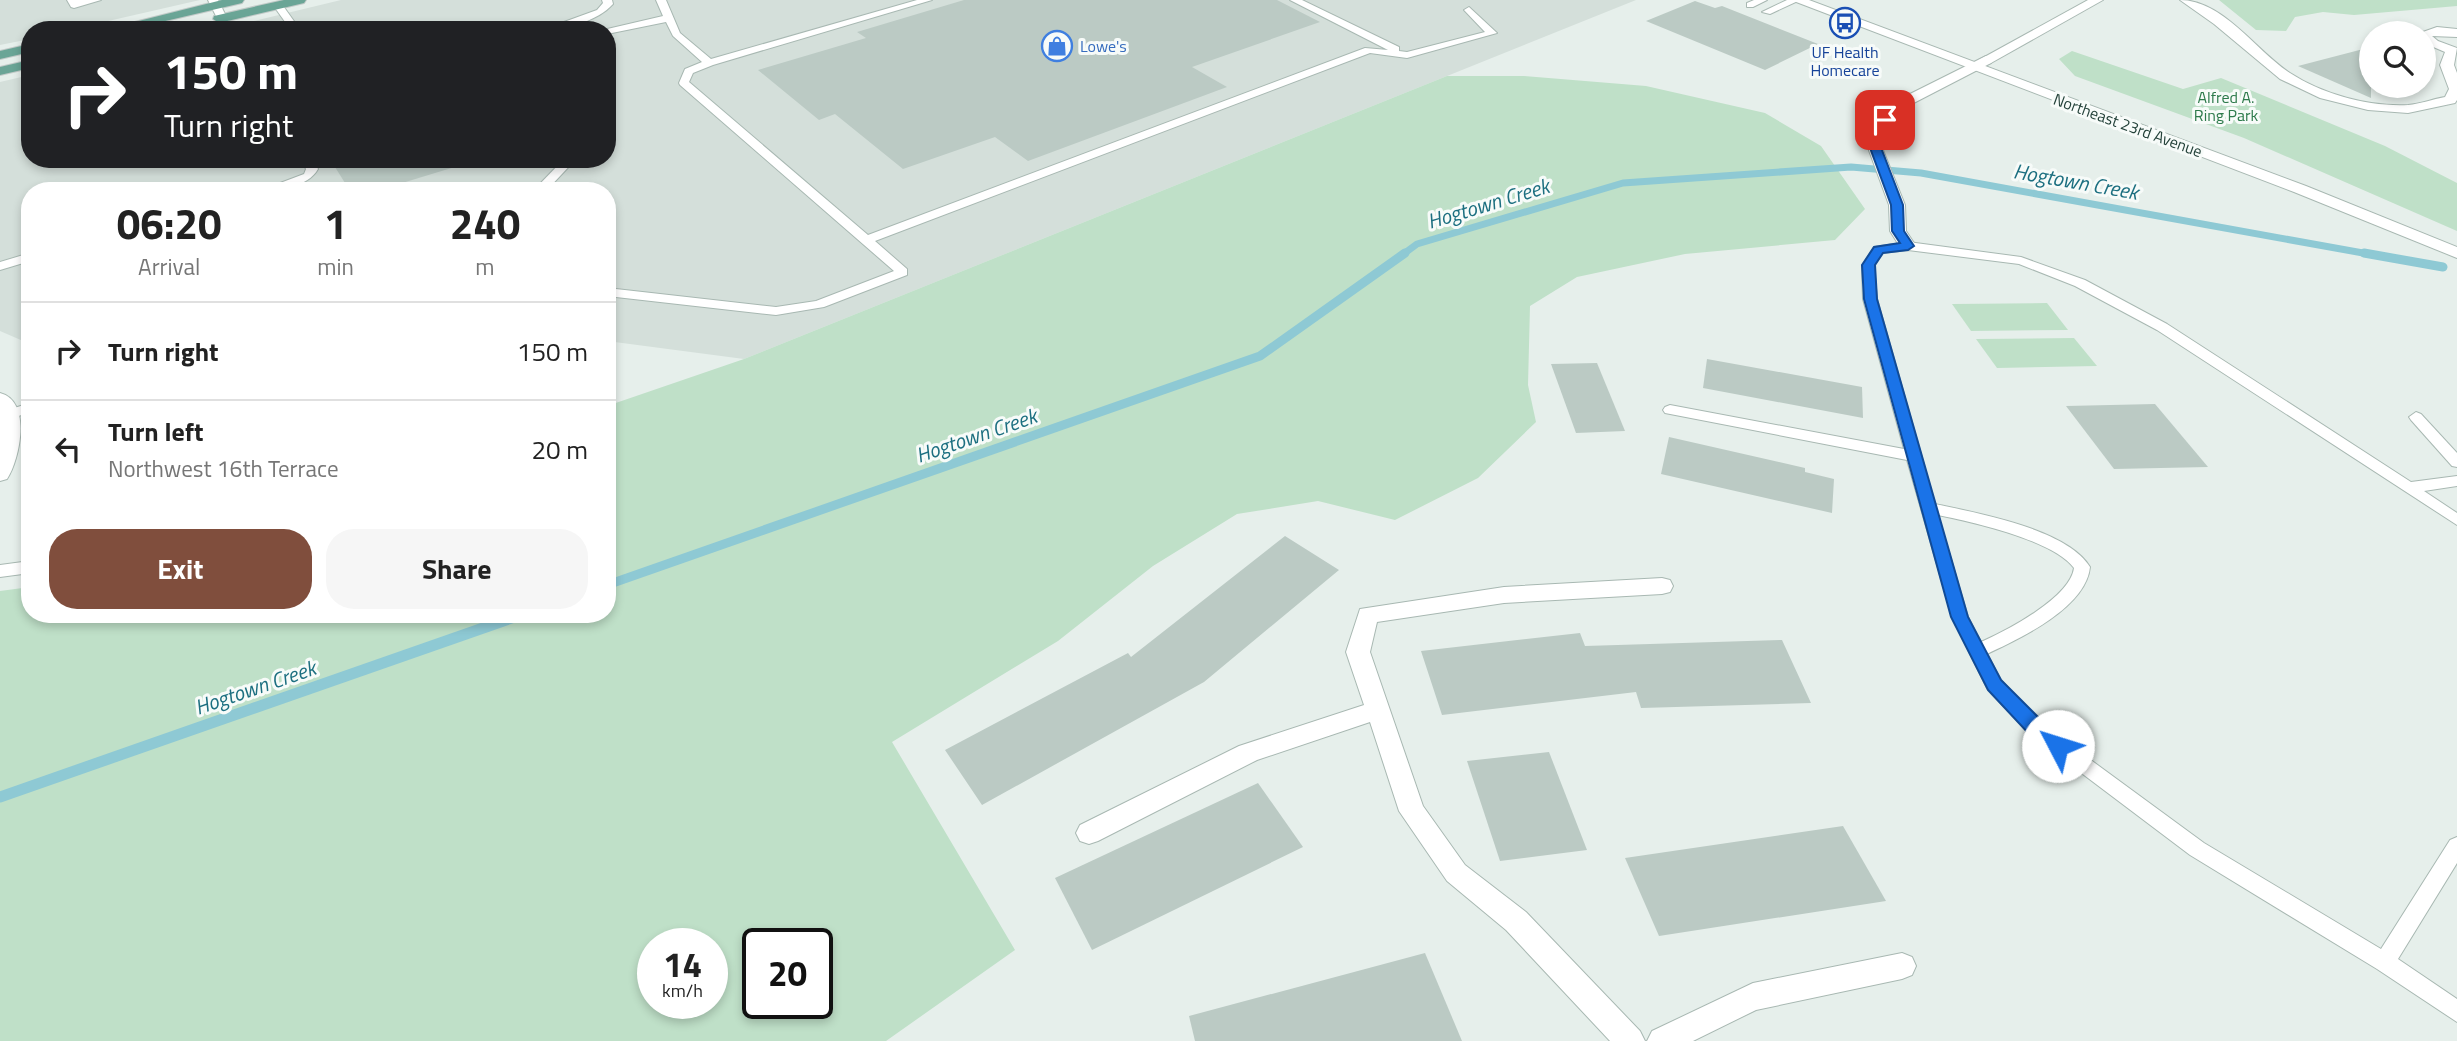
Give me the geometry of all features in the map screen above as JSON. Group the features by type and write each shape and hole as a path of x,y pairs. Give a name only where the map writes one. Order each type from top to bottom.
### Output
{"main road":[{"path":"144,21 214,3 238,0"},
{"path":"234,21 300,0"},
{"path":"0,55 21,50"},
{"path":"0,71 21,66"}],"street":[{"name":"Northeast 23rd Avenue","path":"1796,0 1980,63"},
{"name":"Northeast 23rd Avenue","path":"1825,0 2457,251"},
{"path":"1908,246 1898,231 1897,205 1874,145 1885,120 1899,105 2097,0"},
{"path":"2190,1 2285,76 2325,94 2368,106 2408,109 2450,100 2456,89 2447,65 2454,52 2433,44 2425,37 2430,32 2457,33"},
{"path":"0,474 14,434 5,407"},
{"path":"1630,1041 1516,921 1457,873 1412,811 1358,652 1368,615 1504,595 1662,586"},
{"path":"1089,833 1248,752 1377,710"},
{"path":"1662,1041 1753,997 1902,966"}],"lane":[{"path":"72,0 75,5 96,0"},
{"path":"574,21 600,12 608,4 607,0"},
{"path":"661,0 676,34 709,63"},
{"path":"616,293 776,311 820,304 903,272 684,83 689,71 709,63 927,0"},
{"path":"1295,0 1407,55"},
{"path":"1750,5 1762,0"},
{"path":"1767,12 1796,0"},
{"path":"214,3 224,21"},
{"path":"278,5 289,21"},
{"path":"866,240 1369,50 1407,55 1492,33 1469,10"},
{"path":"616,29 669,18"},
{"path":"291,182 308,176 312,168"},
{"path":"548,182 562,168"},
{"path":"2457,520 2162,327 2080,283 2021,261 1908,246 1878,250 1868,265 1870,299 1960,617 1994,685 2037,730 2197,849 2384,961 2457,1012"},
{"path":"0,266 21,260"},
{"path":"1670,410 1914,456"},
{"path":"2416,417 2457,461"},
{"path":"2408,488 2457,481"},
{"path":"1930,508 1975,516 2019,532 2064,551 2078,560 2082,567 2082,576 2069,592 2026,628 1977,651"},
{"path":"0,571 21,568"},
{"path":"2384,961 2457,846"}],"shaded area":[{"path":"0,0 200,0 108,21 21,21 21,41 0,45"},
{"path":"341,0 1636,0 744,359 616,342 616,182 21,182 21,340 0,331 0,82 21,77 21,168 616,168 616,21 254,21"}],"green space":[{"name":"Alfred A. Ring Park","path":"2219,0 2457,0 2457,6 2354,15 2323,12 2295,17 2286,31 2256,30"},
{"name":"Alfred A. Ring Park","path":"2072,51 2183,89 2221,78 2385,146 2457,183 2457,231 2244,138 2075,76 2059,59"},
{"path":"1447,76 1524,76 1646,86 1765,113 1821,146 1865,209 1835,240 1685,254 1577,277 1530,306 1528,385 1536,422 1478,478 1395,520 1318,501 1237,514 1153,566 1058,641 892,742 1015,950 886,1041 0,1041 0,591 21,588 21,623 616,623 616,403 744,359"},
{"path":"2047,303 2068,330 1971,331 1952,304"},
{"path":"2074,338 2097,366 1997,368 1976,339"}],"building":[{"path":"964,0 1277,0 1320,22 1192,67 1227,87 1028,161 995,137 903,169 835,114 819,120 758,70 866,38 857,32"},
{"path":"1695,1 1715,8 1722,6 1818,44 1765,70 1646,21"},
{"path":"2359,50 2359,93 2298,66"},
{"path":"336,168 451,168 406,182 344,182"},
{"path":"1707,359 1862,387 1863,418 1703,388"},
{"path":"1597,363 1625,431 1576,433 1551,364"},
{"path":"2155,404 2208,467 2114,469 2066,406"},
{"path":"1669,437 1805,468 1805,472 1834,479 1832,513 1661,474"},
{"path":"1285,536 1339,570 1204,682 982,805 945,750 1128,653 1131,657"},
{"path":"1580,633 1585,646 1782,640 1811,703 1641,708 1636,692 1442,715 1421,651"},
{"path":"1549,752 1587,850 1500,861 1467,761"},
{"path":"1258,783 1303,847 1092,950 1055,878"},
{"path":"1843,826 1886,901 1659,936 1625,858"},
{"path":"1425,953 1462,1041 1195,1041 1189,1016"}],"waterway":[{"name":"Hogtown Creek","path":"1402,255 1417,244 1623,183 1851,167 1921,173 2374,255"},
{"name":"Hogtown Creek","path":"616,582 1260,356 1405,253"},
{"name":"Hogtown Creek","path":"2364,253 2443,267"},
{"name":"Hogtown Creek","path":"0,797 497,623"}],"place":[{"name":"UF Health Homecare","path":"1845,23"},
{"name":"Lowe's","path":"1057,46"}],"route":[{"path":"1885,120 1874,145 1897,205 1898,231 1908,246 1878,250 1868,265 1870,299 1889,371 1960,617 1994,685 2037,730 2058,746"}]}
